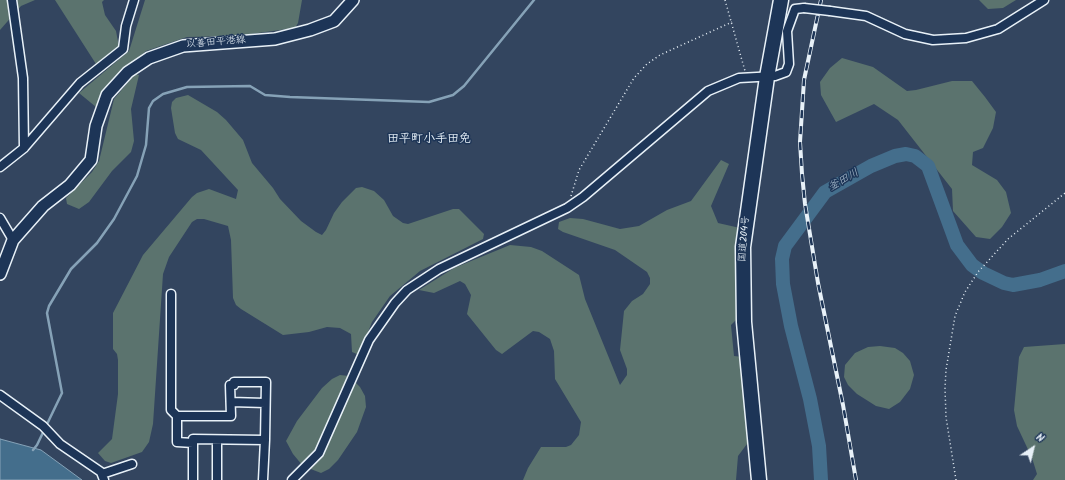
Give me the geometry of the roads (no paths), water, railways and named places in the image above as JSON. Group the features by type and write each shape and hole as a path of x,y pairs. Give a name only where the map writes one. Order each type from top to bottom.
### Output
{"highway":[{"name":"国道204号","path":"759,480 744,322 742,270 744,230 767,77 781,0"}],"main road":[{"name":"以善田平港線","path":"0,274 13,240 43,206 70,185 91,160 96,126 107,95 128,72 149,58 183,46 275,38 310,30 334,21 353,0"}],"street":[{"path":"12,0 23,78 24,148"},
{"path":"0,167 24,148 80,83 123,49 126,26 134,0"},
{"path":"292,480 319,453 369,340 395,303 407,290 438,269 567,208 583,197 708,91 728,81 746,77 779,76 788,68 787,31 795,9 804,8 830,10 866,16 905,34 933,40 966,38 998,28 1044,0"},
{"path":"0,218 13,240"},
{"path":"171,294 171,410 177,416 231,416 230,385 234,385 234,382 266,382 263,480"},
{"path":"0,395 43,426 60,444 101,472 103,477 132,464"},
{"path":"231,402 265,403"},
{"path":"177,416 177,442 193,443"},
{"path":"193,480 193,439 265,440"},
{"path":"217,440 217,480"}],"water":[{"path":"0,439 41,450 82,480 0,480"}],"waterway":[{"path":"33,450 37,445 62,393 47,313 49,306 71,269 97,243 114,219 137,176 146,145 149,108 153,101 163,94 187,87 250,86 265,95 429,102 453,95 464,86 534,0"},
{"name":"釜田川","path":"821,480 819,446 810,399 791,326 783,284 782,259 785,246 825,192 871,166 895,156 906,154 915,156 928,166 957,245 972,265 983,273 1004,283 1013,285 1040,280 1065,271"}],"railway":[{"path":"821,0 804,80 800,142 802,174 805,204 818,283 843,405 856,480"}],"district":[{"name":"田平町小手田免","path":"429,140"}]}
